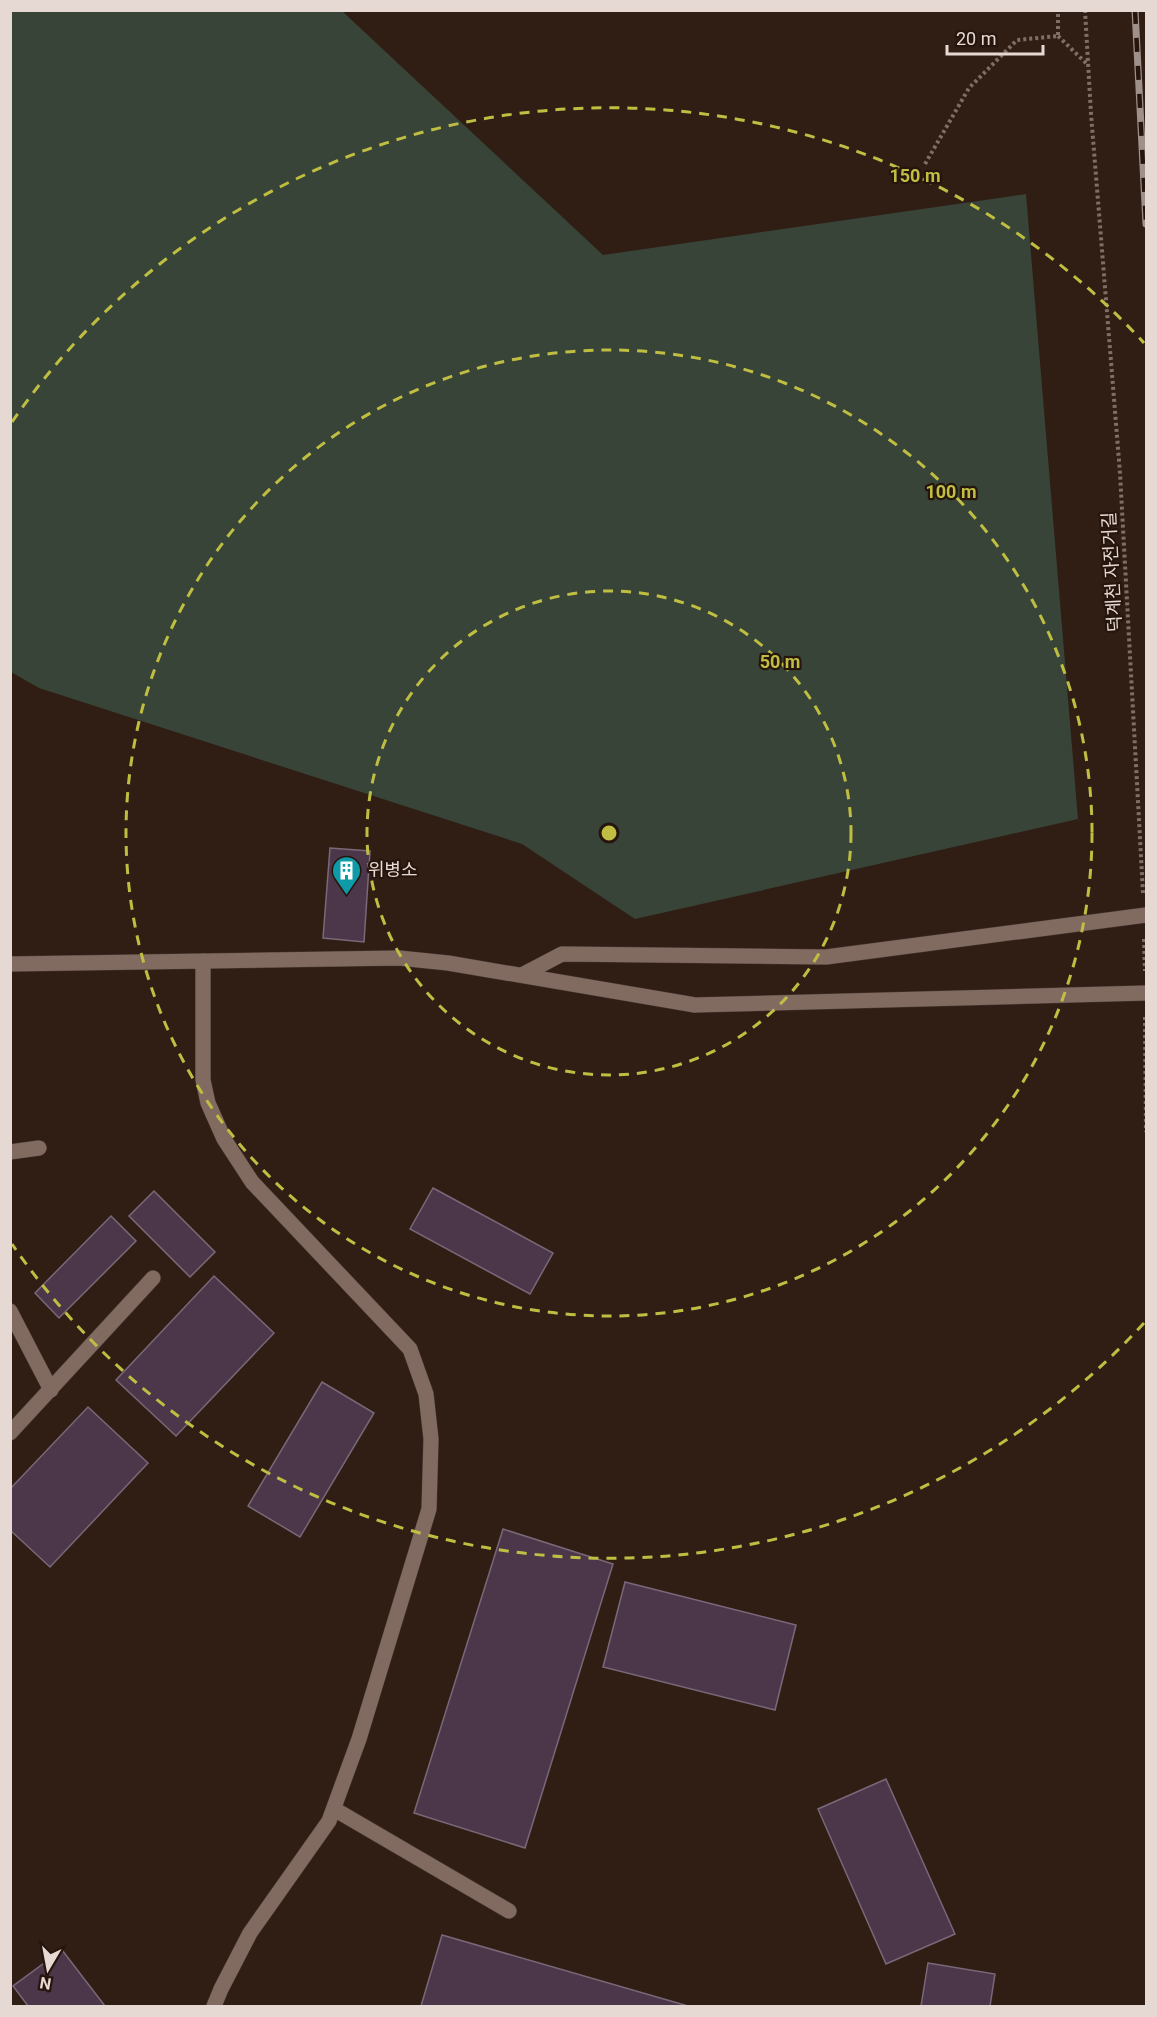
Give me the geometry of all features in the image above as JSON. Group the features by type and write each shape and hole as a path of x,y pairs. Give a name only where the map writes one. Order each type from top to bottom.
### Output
{"lane":[{"path":"522,975 562,954 826,957 1145,915"},
{"path":"10,964 399,958 448,963 695,1005 1146,987"},
{"path":"203,961 203,1080 208,1102 224,1139 252,1182 411,1349 426,1394 431,1439 429,1509 334,1809 329,1821 250,1933 214,2007"},
{"path":"10,1152 39,1148"},
{"path":"10,1433 153,1278"},
{"path":"10,1311 51,1390"},
{"path":"334,1809 509,1911"}],"path":[{"path":"1058,10 1058,36 1088,65"},
{"name":"덕계천 자전거길","path":"1085,10 1120,473 1142,852 1146,987"},
{"path":"925,164 969,88 1017,40 1058,36"},
{"path":"1145,1016 1146,1132"}],"green space":[{"path":"11,10 342,11 603,255 1026,194 1078,819 635,919 522,844 39,688 11,672"}],"building":[{"name":"위병소","path":"330,848 370,851 364,942 323,938"},
{"path":"433,1188 553,1253 530,1294 410,1229"},
{"path":"154,1191 215,1252 190,1277 129,1216"},
{"path":"111,1216 136,1241 59,1318 35,1293"},
{"path":"214,1276 274,1333 176,1436 116,1380"},
{"path":"322,1382 374,1413 300,1537 248,1506"},
{"path":"88,1407 148,1463 50,1567 10,1530 10,1489"},
{"path":"503,1529 613,1564 525,1848 414,1813"},
{"path":"625,1582 796,1625 775,1710 603,1667"},
{"path":"886,1779 955,1934 886,1964 818,1809"},
{"path":"442,1935 688,2006 421,2006"},
{"path":"62,1950 105,2006 28,2006 13,1986"},
{"path":"928,1963 995,1974 990,2006 921,2006"}],"railway":[{"path":"1135,10 1146,224"}],"place":[{"name":"위병소","path":"347,896"}]}
